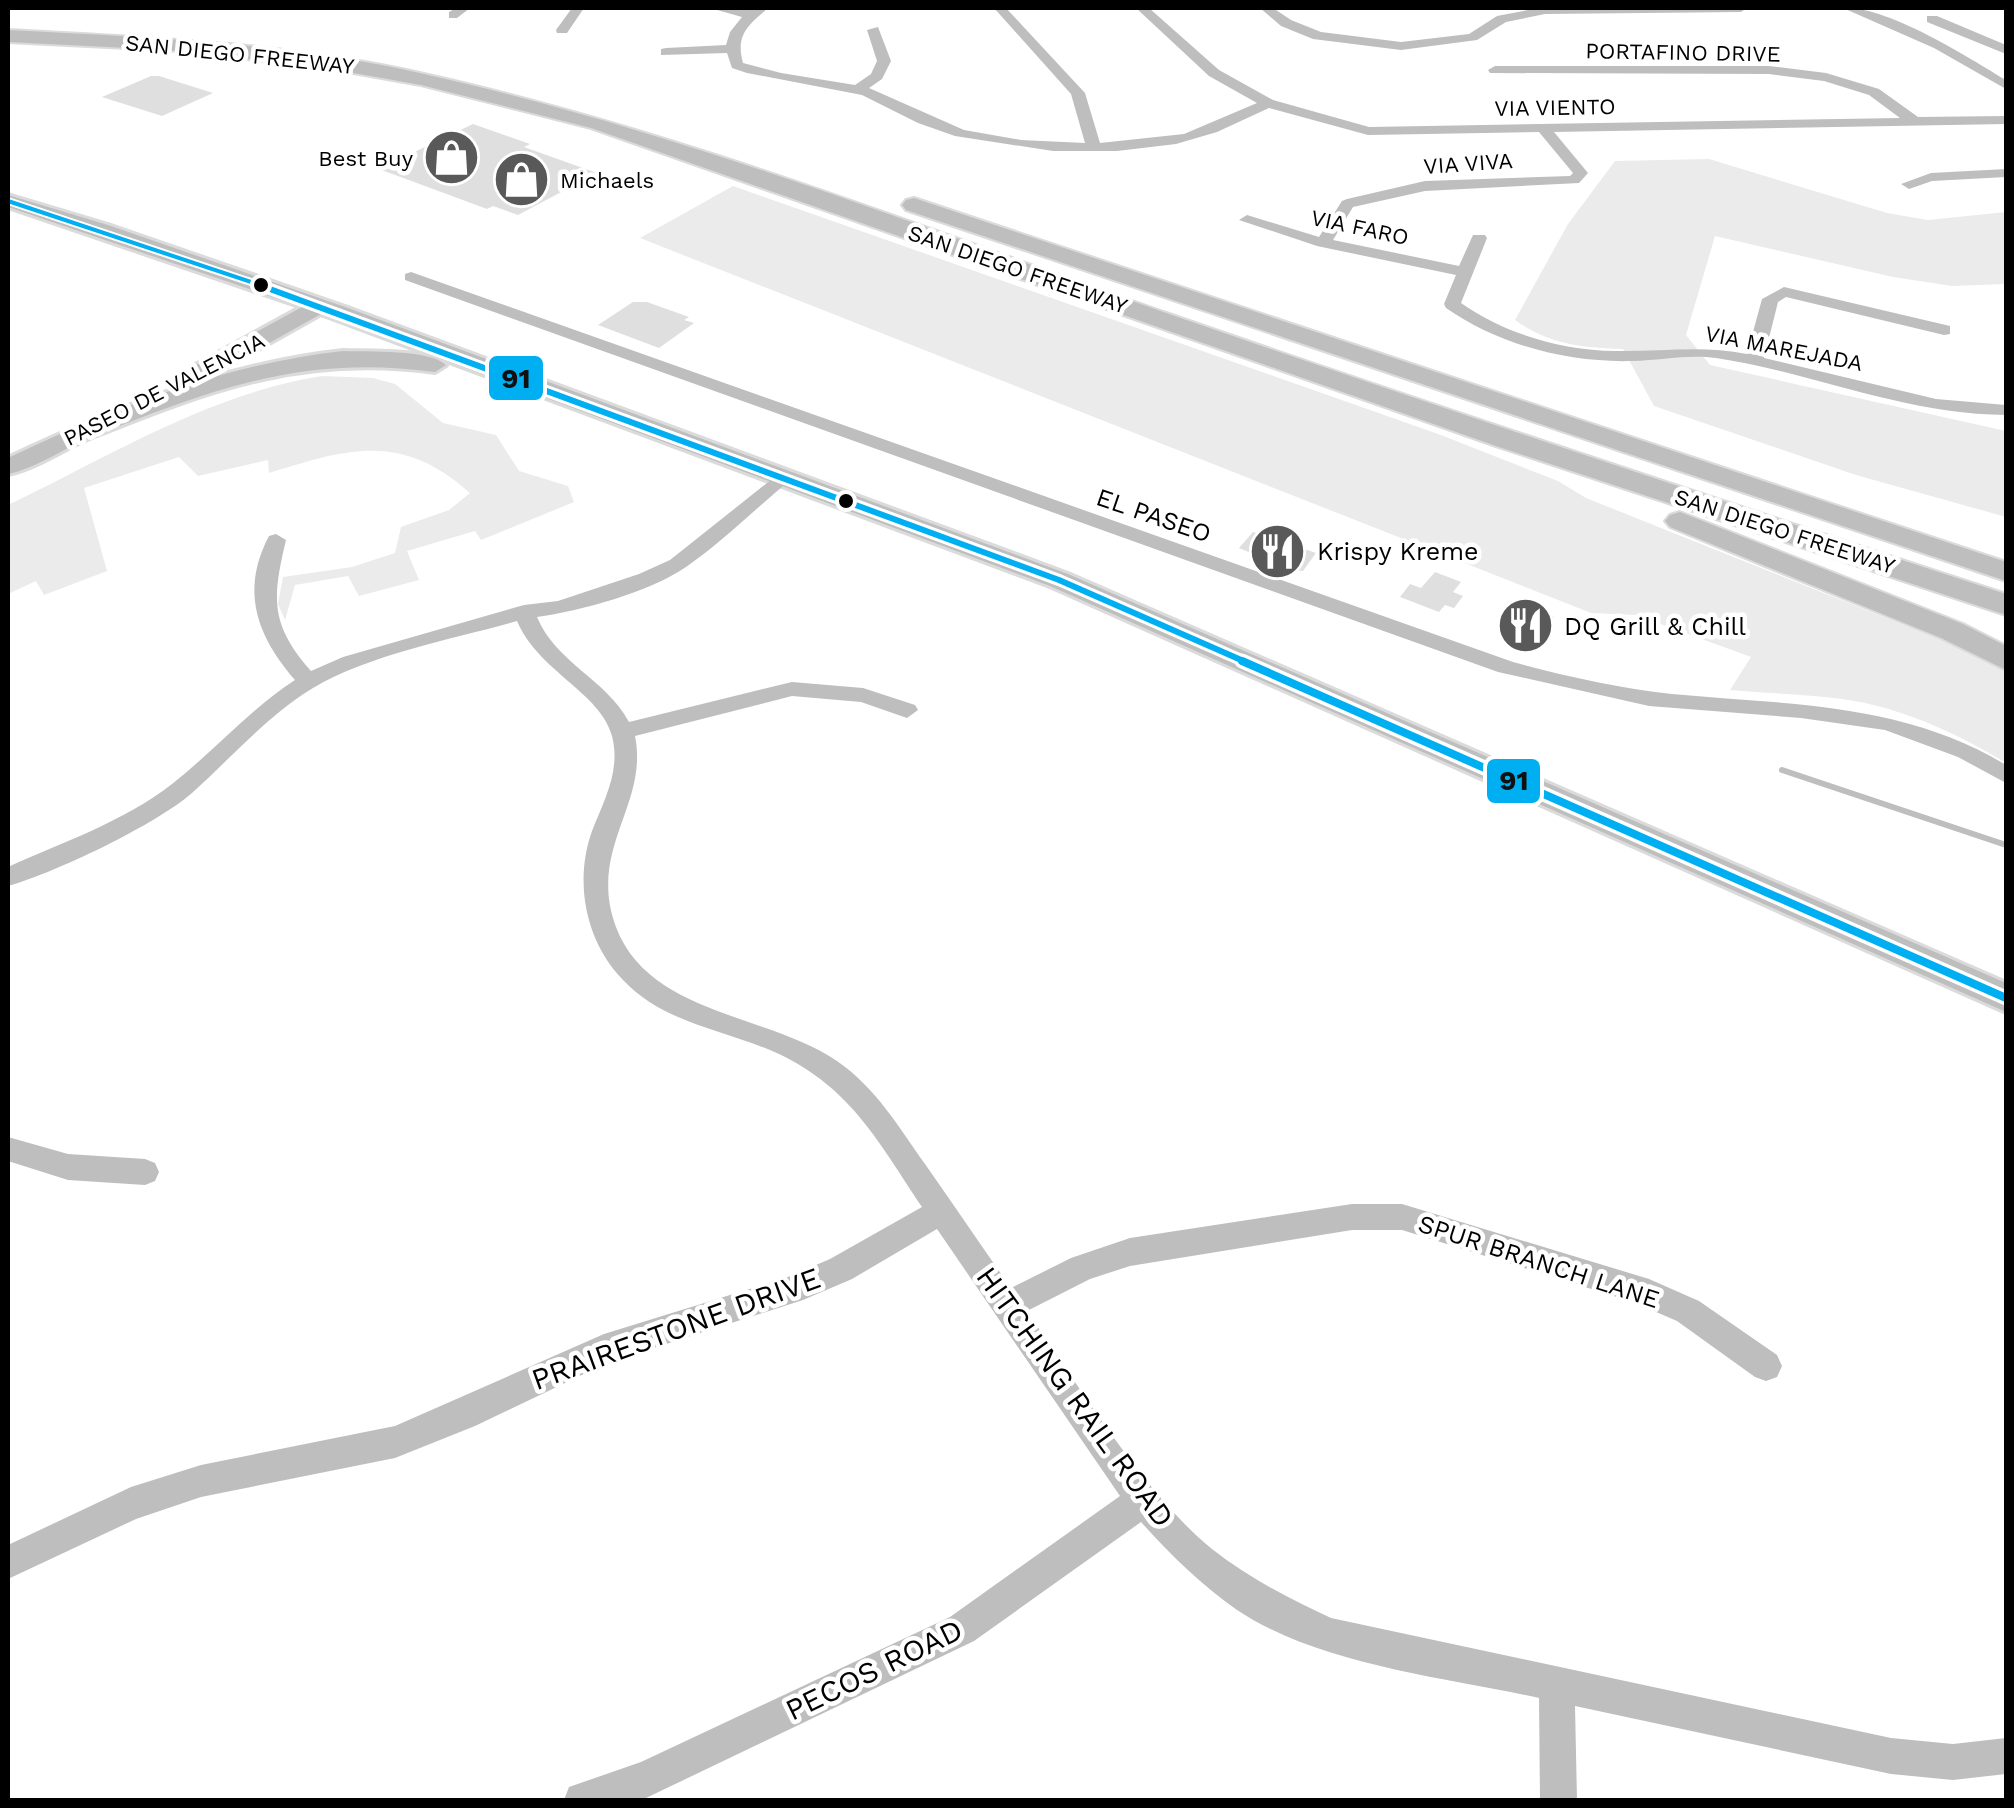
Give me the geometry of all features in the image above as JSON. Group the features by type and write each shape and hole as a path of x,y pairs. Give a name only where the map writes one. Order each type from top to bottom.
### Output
{"highway":[{"name":"SAN DIEGO FREEWAY","path":"8,21 206,31 420,61 619,109 823,175"},
{"name":"SAN DIEGO FREEWAY","path":"8,36 167,44 282,56 422,78 525,102 671,147 1506,440 2006,604"},
{"name":"SAN DIEGO FREEWAY","path":"894,198 2006,572"},
{"path":"1506,440 1607,492 1952,631 2006,659"},
{"path":"1616,441 1858,504 2006,548"}],"main road":[{"path":"8,201 319,306 1058,580 2006,998"},
{"name":"PASEO DE VALENCIA","path":"8,467 84,432 319,306"},
{"path":"84,432 221,378 283,363 370,356 492,372"}],"street":[{"path":"562,30 578,8"},
{"path":"716,8 757,11"},
{"path":"1000,8 1078,93 1094,148"},
{"name":"VIA VIENTO","path":"1142,8 1214,73 1268,103 1368,131 2006,120"},
{"path":"1266,8 1318,36 1358,43 1438,44 1472,37 1502,19 1544,10 1741,8"},
{"path":"1849,8 1939,45 2006,85"},
{"path":"757,11 732,36 731,49 737,65 765,76 858,90 903,107 931,124 969,134 1094,148 1178,140 1230,122 1268,103"},
{"path":"1932,19 2006,50"},
{"path":"858,90 877,76 884,62 873,30"},
{"path":"1352,59 1358,43"},
{"path":"666,52 731,49"},
{"name":"PORTAFINO DRIVE","path":"1495,70 1769,70 1874,92 1918,124"},
{"name":"VIA VIVA","path":"1323,243 1347,204 1424,186 1574,180 1581,174 1545,130"},
{"path":"1909,184 1931,178 2006,173"},
{"name":"VIA FARO","path":"1247,220 1323,243 1465,272"},
{"name":"VIA MAREJADA","path":"1479,238 1452,304 1536,343 1584,354 1711,352 1944,405 2006,410"},
{"name":"EL PASEO","path":"410,277 1506,667 1579,686 1666,701 1869,716 1956,746 2006,776"},
{"path":"1754,361 1770,299 1784,292 1944,330"},
{"path":"8,876 82,846 164,801 267,709 308,681 351,662 524,612 612,592 676,564 773,473"},
{"path":"276,540 264,604 267,626 275,644 308,681"},
{"path":"524,612 546,653 594,691 623,731 792,690 863,696 907,710"},
{"name":"HITCHING RAIL ROAD","path":"623,731 627,753 624,786 600,845 594,890 605,933 629,970 658,995 707,1020 770,1038 833,1070 863,1097 1143,1500 1196,1558 1253,1600 1328,1636 1892,1756 1953,1762 2006,1756"},
{"path":"8,1148 68,1167 145,1172"},
{"name":"PRAIRESTONE DRIVE","path":"8,1562 131,1504 201,1481 395,1442 464,1415 604,1349 808,1283 942,1211"},
{"name":"SPUR BRANCH LANE","path":"1007,1306 1082,1268 1130,1252 1352,1217 1402,1217 1638,1289 1688,1312 1766,1366"},
{"name":"PECOS ROAD","path":"582,1800 646,1779 962,1629 1143,1500"},
{"path":"1557,1686 1558,1800"}],"shaded area":[{"path":"1709,159 1887,213 1928,220 2006,212 2006,284 1952,286 1893,277 1715,236 1686,335 1710,365 2006,431 2006,517 1856,475 1654,406 1623,349 1566,343 1540,335 1515,320 1568,224 1615,161"},
{"path":"733,186 1441,435 1558,481 1586,498 1979,655 2006,671 2006,763 1934,725 1875,705 1730,690 1751,657 1636,615 1591,613 640,238"},
{"path":"322,376 373,378 395,384 443,423 496,435 519,471 568,486 574,502 481,540 475,531 407,551 419,580 359,596 348,576 295,585 285,620 278,604 283,577 352,567 395,553 401,527 449,510 470,493 445,474 398,453 350,452 269,473 268,460 198,476 179,457 84,488 107,571 44,595 36,581 8,594 8,505 200,412 281,384"}],"building":[{"path":"151,76 213,93 162,116 102,97"},
{"path":"473,124 597,173 518,215 493,206 487,209 379,169"},
{"path":"633,302 647,302 689,317 684,320 694,323 659,348 598,325"},
{"name":"Krispy Kreme","path":"1253,532 1274,539 1289,537 1293,545 1316,553 1303,571 1292,570 1239,548"},
{"path":"1435,572 1461,582 1453,592 1463,596 1454,608 1445,605 1439,612 1400,597 1410,584 1421,588"},
{"name":"DQ Grill & Chill","path":"1526,607 1554,617 1538,643 1497,628 1510,610 1521,614"}],"waterway":[{"path":"1782,770 2006,845"}],"transit line":[{"name":"91","path":"8,201 101,229 340,313 1059,580 2006,998"}],"place":[{"name":"Best Buy","path":"452,158"},
{"name":"Michaels","path":"521,180"},
{"name":"Krispy Kreme","path":"1278,551"},
{"name":"DQ Grill & Chill","path":"1525,626"}]}
